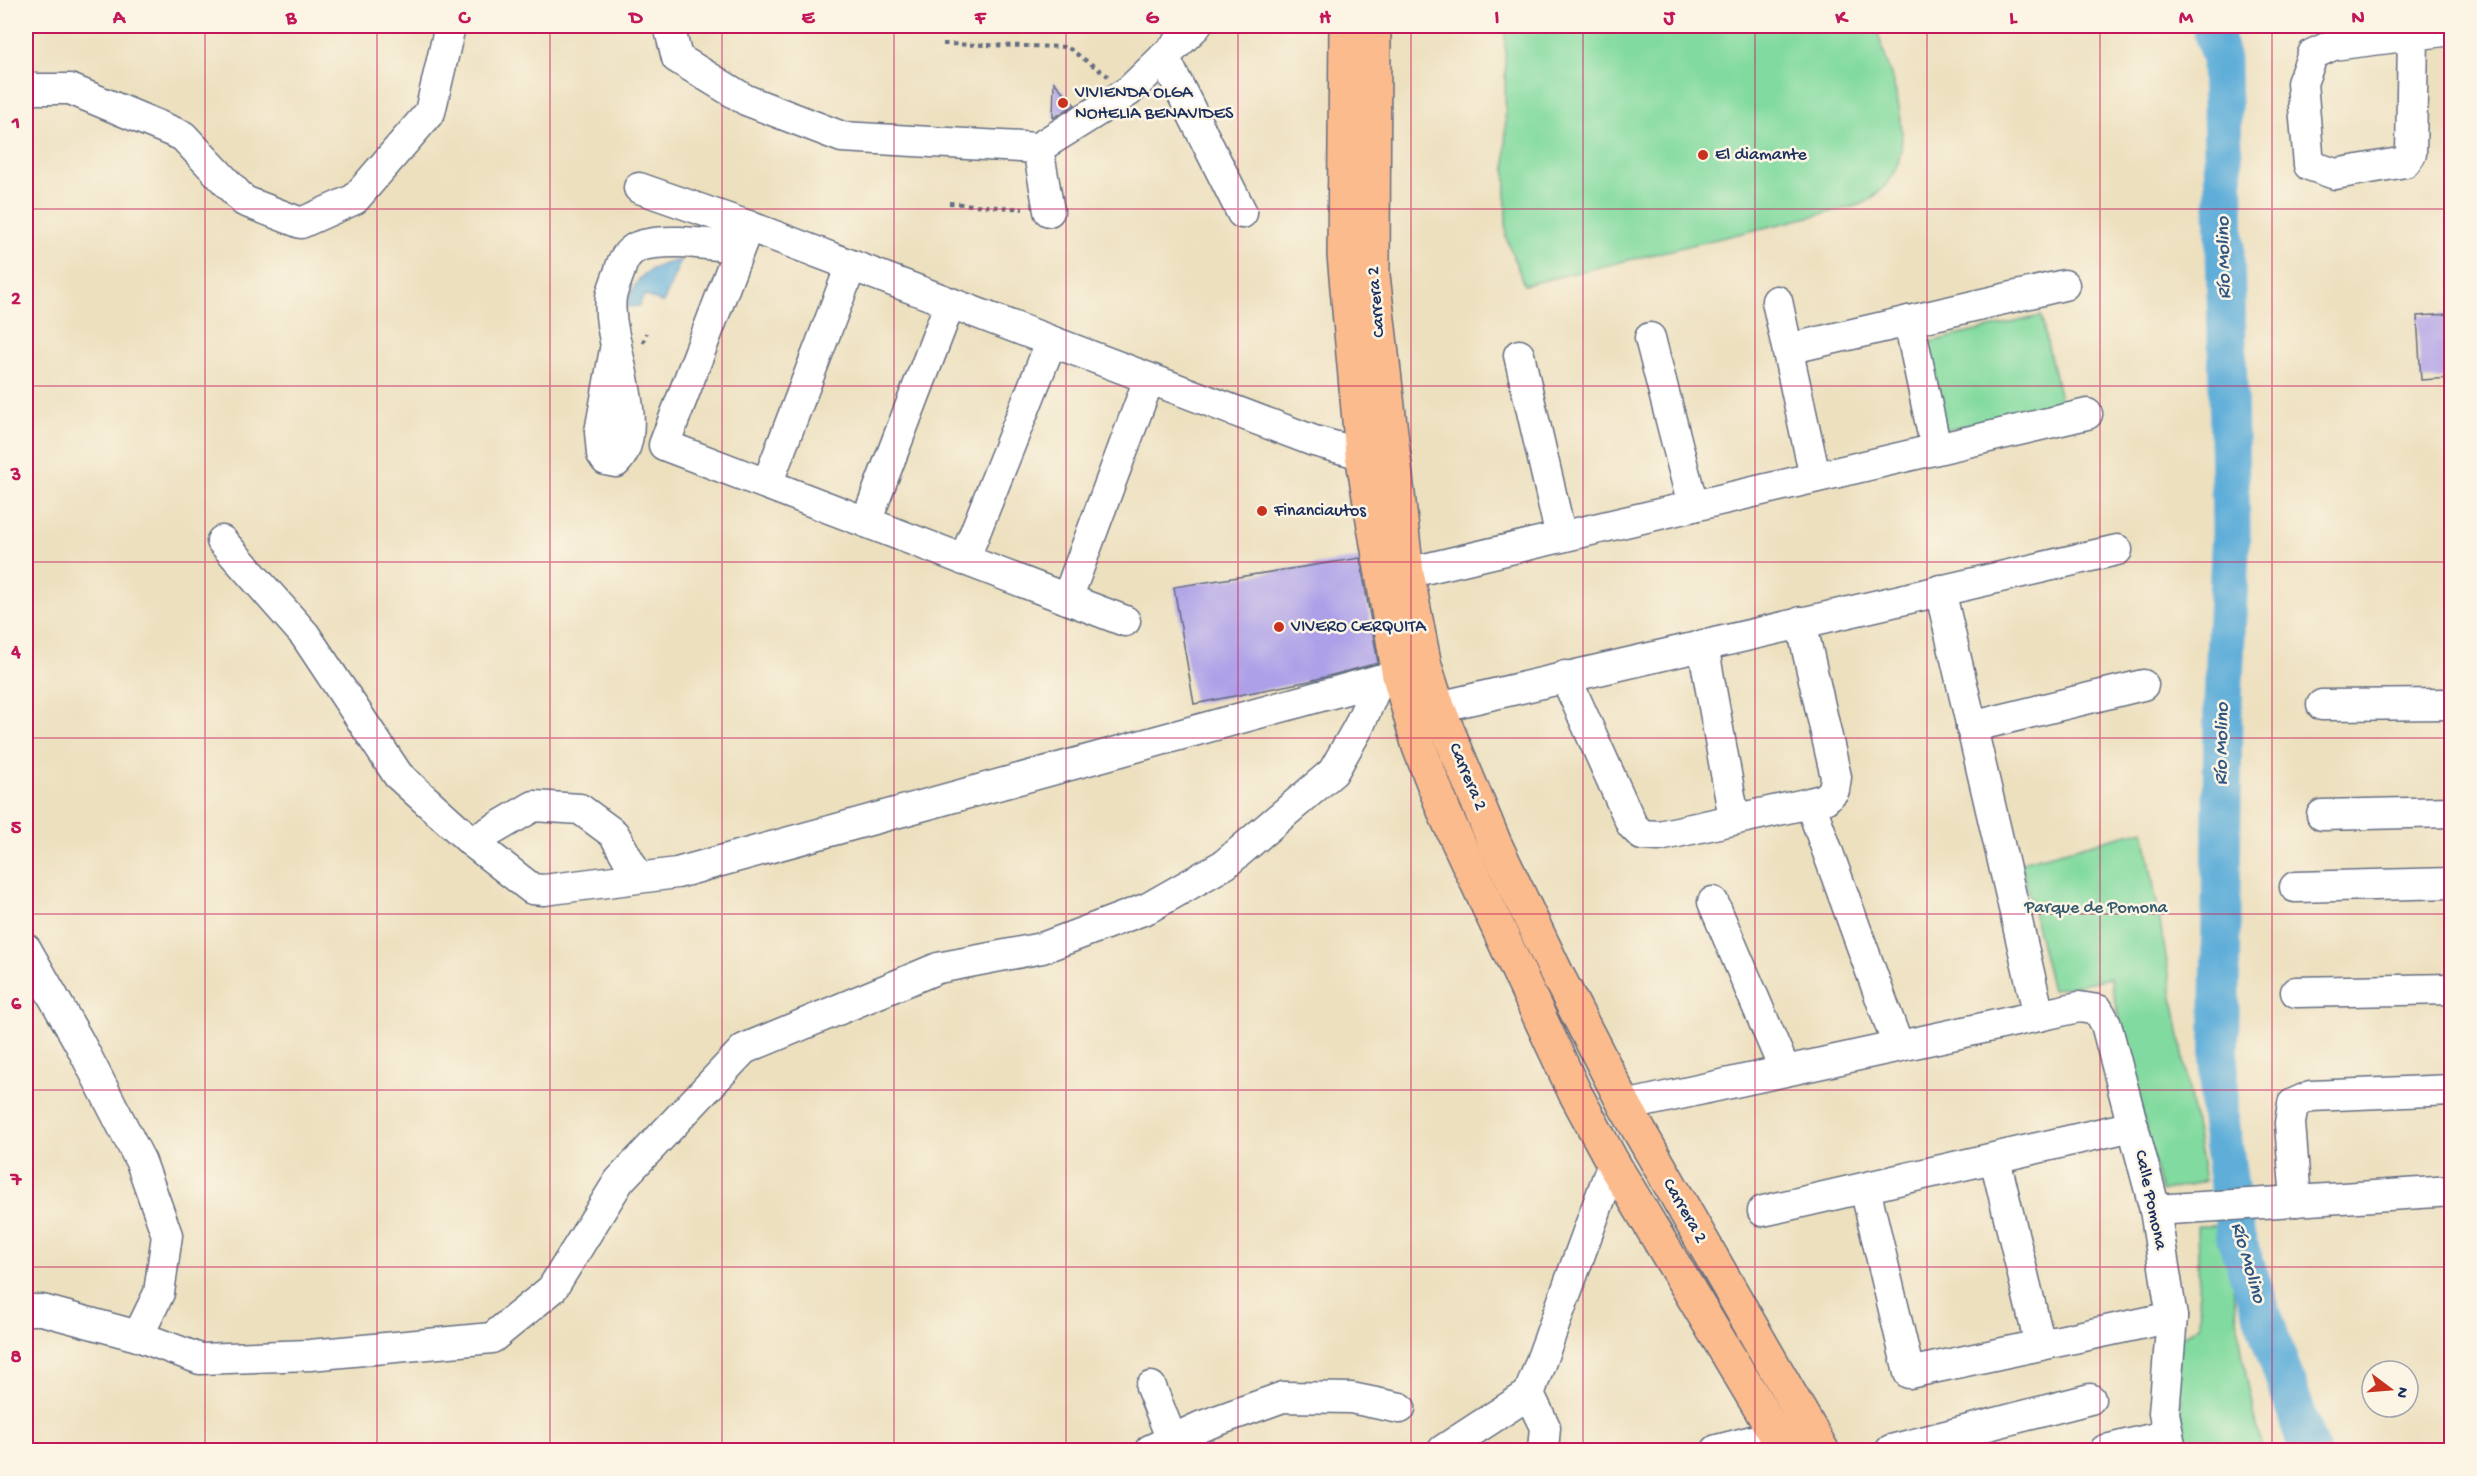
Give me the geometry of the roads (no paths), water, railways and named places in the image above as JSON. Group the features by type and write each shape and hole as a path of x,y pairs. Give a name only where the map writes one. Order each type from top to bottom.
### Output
{"main road":[{"name":"Carrera 2","path":"1346,26 1344,255 1362,454 1389,678 1446,816 1575,1091 1613,1163 1780,1443"},
{"name":"Carrera 2","path":"1374,26 1374,275 1407,573 1425,666 1438,707 1495,844 1558,976 1625,1106 1822,1450"}],"street":[{"path":"26,89 70,89 183,136 244,201 301,223 355,199 430,112 450,26"},
{"path":"669,26 677,58 746,100 842,137 1038,148 1130,91 1196,26"},
{"path":"2413,35 2411,153 2405,162 2335,174 2309,165 2302,83 2313,54 2333,45 2451,30"},
{"path":"1164,57 1242,213"},
{"path":"1038,148 1049,211"},
{"path":"639,188 743,237 851,266 1314,441 1362,454"},
{"path":"616,344 611,298 622,263 628,253 644,245 743,237"},
{"path":"743,237 664,445 1125,621"},
{"path":"767,484 851,266"},
{"path":"1788,349 2064,285"},
{"path":"1777,301 1815,477"},
{"path":"866,522 950,303"},
{"path":"1909,321 1936,449"},
{"path":"1650,338 1693,506"},
{"path":"964,560 1051,342"},
{"path":"1519,355 1561,537"},
{"path":"1067,599 1149,379"},
{"path":"1407,573 2087,414"},
{"path":"222,541 305,635 398,775 472,842 532,889 553,890 677,873 1389,678"},
{"path":"1438,707 2117,550"},
{"path":"1941,590 2039,1016"},
{"path":"1565,676 1632,825 1642,835 1659,836 1810,803 1825,799 1834,790 1836,777 1800,622"},
{"path":"1703,645 1734,818"},
{"path":"26,1310 42,1310 138,1336 200,1359 310,1354 492,1338 552,1289 619,1181 744,1049 938,968 1042,948 1149,908 1225,864 1333,772 1389,678"},
{"path":"1971,727 2143,685"},
{"path":"2322,705 2451,705"},
{"path":"1810,803 1898,1046"},
{"path":"472,842 534,806 580,809 614,834 638,877"},
{"path":"2322,815 2451,812"},
{"path":"2295,888 2451,883"},
{"path":"1713,902 1785,1071"},
{"path":"26,949 79,1042 141,1162 167,1235 159,1293 138,1336"},
{"path":"2296,992 2451,989"},
{"name":"Calle Pomona","path":"1625,1106 2079,1006 2098,1010 2106,1024 2155,1210 2172,1317 2164,1413 2170,1442"},
{"path":"2296,1201 2290,1122 2293,1104 2311,1096 2451,1089"},
{"path":"1763,1212 2133,1126"},
{"path":"1995,1159 2040,1345"},
{"path":"1443,1450 1529,1394 1613,1163"},
{"path":"1865,1188 1910,1373 2172,1317"},
{"path":"2155,1210 2192,1210 2451,1191"},
{"path":"1152,1387 1161,1445 1206,1438 1283,1397 1351,1398 1400,1408"},
{"path":"1529,1394 1545,1427 1543,1450"},
{"path":"1891,1450 2090,1399"},
{"path":"2105,1450 2170,1442"},
{"path":"1718,1450 1780,1443"}],"water":[{"path":"681,260 663,303 644,295 639,306 627,307 634,287 645,274 670,262"}],"waterway":[{"name":"Río Molino","path":"2211,26 2221,59 2231,531 2223,702 2219,1112 2236,1238 2309,1450"}],"place":[{"name":"VIVIENDA OLGA NOHELIA BENAVIDES","path":"1063,103"},
{"name":"El diamante","path":"1703,155"},
{"name":"Financiautos","path":"1262,511"},
{"name":"VIVERO CERQUITA","path":"1279,627"}],"park label":[{"name":"Parque de Pomona","path":"2096,908"}]}
